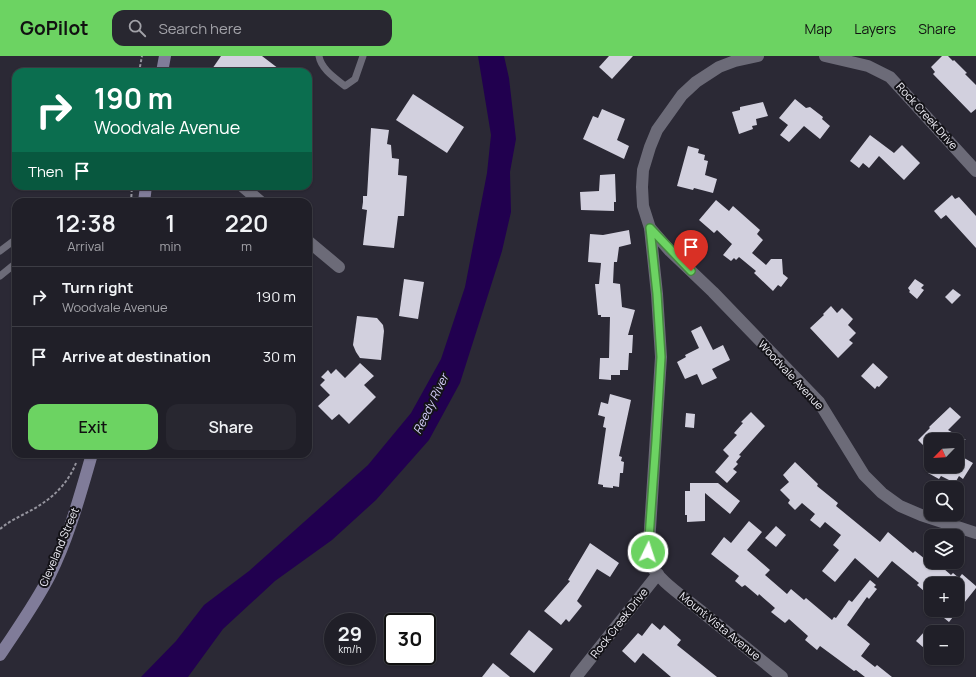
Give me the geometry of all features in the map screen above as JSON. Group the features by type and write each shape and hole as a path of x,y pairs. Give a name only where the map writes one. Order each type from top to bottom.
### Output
{"street":[{"path":"163,68 165,56"},
{"path":"658,574 650,566 648,552 661,357 657,294 650,228 643,206 643,170 650,146 657,130 682,96 696,82 719,66 758,56"},
{"name":"Rock Creek Drive","path":"825,56 868,66 890,77 976,171"},
{"path":"247,190 256,198"},
{"name":"Woodvale Avenue","path":"650,228 670,251 713,292 819,402 864,475 882,493 900,506 921,515 976,533"},
{"path":"312,244 340,267"},
{"name":"Cleveland Street","path":"0,655 31,608 50,574 77,505 91,458"},
{"name":"Rock Creek Drive","path":"576,677 658,574"},
{"name":"Mount Vista Avenue","path":"658,574 782,677"}],"lane":[{"path":"319,56 320,62 332,77 345,86 355,79 363,56"},
{"path":"0,251 12,242"},
{"path":"0,276 12,266"}],"path":[{"path":"140,68 142,56"},
{"path":"0,529 22,514 44,503 64,485 77,459"}],"water":[{"name":"Reedy River","path":"478,56 504,56 509,78 516,139 510,172 511,212 502,251 460,383 429,440 376,500 332,540 275,581 223,629 188,677 141,677 176,641 204,605 249,571 368,465 411,413 441,359 465,287 487,173 491,135"}],"building":[{"path":"221,56 262,56 278,68 213,68"},
{"path":"609,56 633,56 612,79 599,67"},
{"path":"942,56 948,56 953,61 954,60 976,85 976,109 971,113 933,74 935,72 931,67"},
{"path":"413,94 464,127 447,153 396,120"},
{"path":"795,99 806,108 810,107 823,117 822,119 830,126 820,139 804,126 789,142 780,135 788,125 779,118"},
{"path":"763,102 768,116 756,119 757,125 752,126 753,129 739,134 732,112 740,110 740,107"},
{"path":"602,109 625,119 617,140 629,146 624,159 583,139 593,116 598,118"},
{"path":"371,128 389,130 387,144 391,145 392,158 399,159 398,175 407,176 404,216 398,216 394,248 363,245 367,210 362,209 363,196 367,196"},
{"path":"870,135 894,153 902,145 920,163 904,180 879,156 869,168 863,163 859,168 850,161"},
{"path":"688,146 699,149 698,153 705,155 704,160 708,161 705,175 717,179 713,193 694,188 693,190 677,186"},
{"path":"615,174 616,202 614,202 614,211 581,210 580,192 599,191 600,175"},
{"path":"952,195 955,199 959,197 976,216 976,248 946,215 941,219 934,211"},
{"path":"716,200 729,211 733,206 760,230 757,234 763,240 752,253 766,265 771,259 782,259 783,274 788,278 781,287 778,285 773,291 754,273 756,271 739,257 736,260 734,258 731,261 723,255 732,244 717,230 714,233 699,220"},
{"path":"629,230 631,244 619,247 617,262 614,262 613,283 620,284 622,307 635,310 628,335 633,335 632,353 629,353 628,370 620,370 620,375 611,375 611,380 599,379 600,358 609,358 610,317 601,317 601,315 598,315 595,284 599,284 601,263 588,262 590,234 603,235"},
{"path":"404,279 424,282 418,319 399,316"},
{"path":"915,279 924,285 921,288 924,290 917,299 909,292 910,291 908,288"},
{"path":"953,289 961,295 952,304 945,297"},
{"path":"831,306 837,313 842,308 853,319 848,325 856,333 849,340 853,343 838,358 810,328"},
{"path":"357,316 377,318 383,325 384,331 381,360 360,358 356,352 353,345"},
{"path":"701,326 713,350 723,345 730,360 712,369 717,378 702,385 697,374 685,379 677,362 686,357 685,355 699,348 691,331"},
{"path":"360,363 374,376 364,385 376,397 349,424 339,414 332,420 318,406 330,395 320,385 325,380 321,377 328,370 331,374 336,369 345,378"},
{"path":"873,363 888,377 879,387 877,386 875,389 861,376"},
{"path":"610,394 631,400 619,456 622,457 621,461 624,462 623,473 620,473 619,487 613,486 613,488 603,487 603,485 598,484 606,428 603,427 605,417 598,415 601,402 608,404"},
{"path":"950,407 961,417 948,430 953,433 925,433 930,428 929,427"},
{"path":"751,412 765,426 739,455 741,456 736,462 738,464 733,469 737,472 727,483 715,472 729,456 723,450 737,435 734,433 743,423 741,422"},
{"path":"686,413 695,414 694,428 685,427"},
{"path":"924,434 924,446 918,440"},
{"path":"964,458 973,463 963,479 959,476 956,481 951,481 941,476 939,479 928,473 964,473"},
{"path":"795,462 818,484 817,486 838,503 836,506 880,542 888,532 913,553 915,551 924,558 924,569 944,569 951,575 953,573 958,577 924,577 924,591 917,585 919,583 892,561 878,578 855,558 835,582 822,571 839,550 833,545 841,535 825,522 820,528 810,520 815,514 802,503 795,510 788,503 790,500 780,490 789,482 783,475"},
{"path":"690,483 718,483 740,501 730,514 705,493 705,521 687,522 687,515 685,515 685,491 690,491"},
{"path":"749,521 762,532 747,550 770,570 765,575 787,594 791,589 804,600 806,598 832,620 834,617 836,618 849,600 852,602 870,580 876,585 874,587 877,589 869,599 867,597 847,625 870,644 861,656 875,667 877,665 892,677 865,677 856,670 854,671 820,646 817,650 805,640 808,636 789,619 785,623 771,612 775,608 759,594 758,596 745,585 742,587 735,581 739,576 711,554 724,537 731,543"},
{"path":"776,526 786,535 776,547 765,538"},
{"path":"590,543 619,563 610,577 597,569 577,601 582,606 569,622 566,619 561,625 544,611 570,581 568,580"},
{"path":"962,574 976,586 964,603 964,577 960,577"},
{"path":"943,617 953,617 949,622"},
{"path":"652,623 660,630 664,625 681,640 677,645 717,677 671,677 643,653 635,663 622,651 638,633 642,636"},
{"path":"529,630 553,649 534,673 510,654"},
{"path":"924,632 924,648 916,641"},
{"path":"493,663 510,677 482,677"}],"route":[{"path":"648,552 661,357 657,294 650,228 670,251 691,271"}]}
